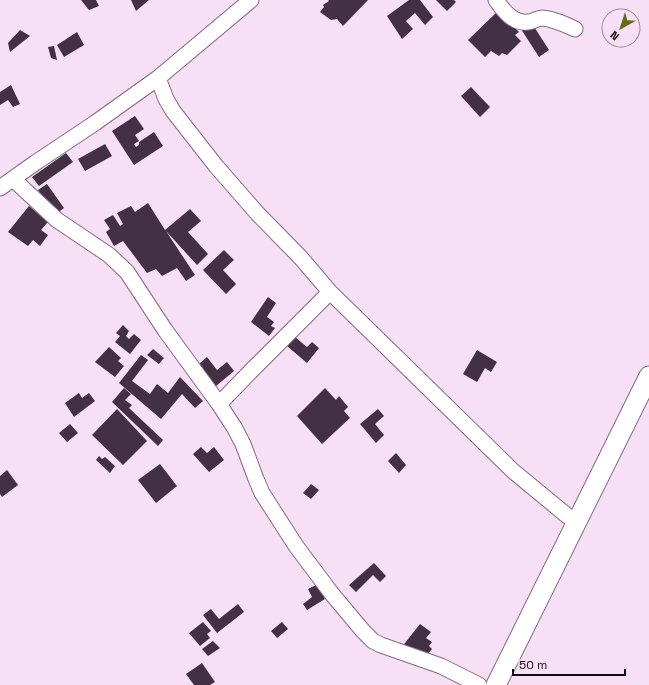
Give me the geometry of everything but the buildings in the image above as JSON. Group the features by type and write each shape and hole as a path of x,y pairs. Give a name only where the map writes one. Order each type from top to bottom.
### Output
{"street":[{"path":"0,188 158,78 251,0"},
{"path":"496,0 506,13 518,20 529,22 542,18 557,21 575,29"},
{"path":"158,78 166,99 173,111 216,166 257,213 301,258 330,292 513,471 576,523"},
{"path":"13,179 57,220 109,255 128,272 166,330 219,404 243,444 256,479 268,503 296,546 327,588 363,631 373,641 381,645 441,666 479,685"},
{"path":"219,404 330,292"},
{"path":"496,685 649,376"}]}
